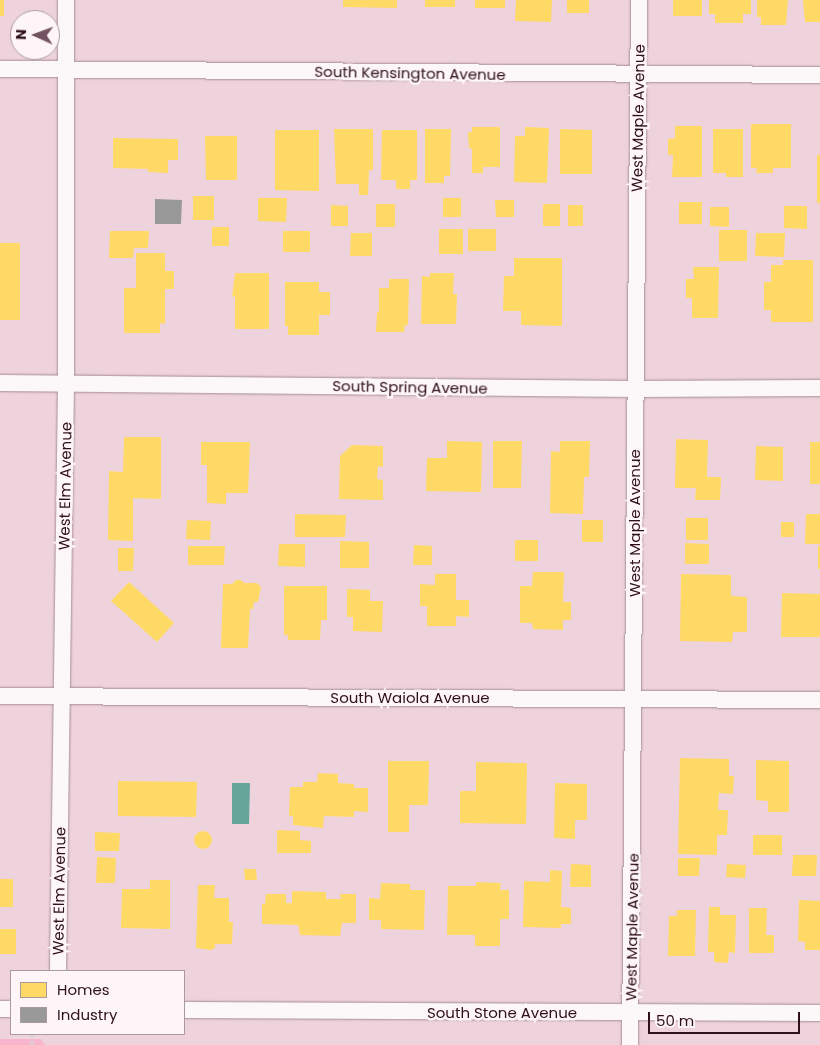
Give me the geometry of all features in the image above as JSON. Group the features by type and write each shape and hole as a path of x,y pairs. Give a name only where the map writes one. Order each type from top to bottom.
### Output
{"street":[{"name":"West Elm Avenue","path":"58,970 66,383 64,69 66,0"},
{"name":"West Maple Avenue","path":"630,1045 635,700 639,0"},
{"name":"South Kensington Avenue","path":"0,69 820,76"},
{"name":"South Spring Avenue","path":"0,383 636,389 820,388"},
{"name":"South Waiola Avenue","path":"0,696 820,700"},
{"name":"South Stone Avenue","path":"185,1010 631,1014 820,1013"}],"shaded area":[{"path":"232,783 250,783 249,824 232,824"},
{"path":"0,1039 41,1039 45,1045 0,1045"}],"building: Homes":[{"path":"0,0 4,0 4,16 0,16"},
{"path":"343,0 397,0 397,8 343,7"},
{"path":"425,0 455,0 455,7 425,7"},
{"path":"475,0 505,0 505,8 475,8"},
{"path":"516,0 552,0 551,22 515,21"},
{"path":"567,0 589,0 589,13 567,13"},
{"path":"673,0 702,0 702,16 673,16"},
{"path":"709,0 751,0 751,14 743,14 743,23 715,23 715,14 709,14"},
{"path":"757,0 788,0 786,25 761,25 761,17 757,17"},
{"path":"803,0 820,0 820,22 805,22"},
{"path":"751,124 791,124 791,168 773,168 773,173 756,173 757,168 751,168"},
{"path":"675,126 702,126 702,177 672,177 673,155 668,155 668,139 675,138"},
{"path":"472,127 500,127 500,167 483,167 483,173 472,173 472,149 469,148 468,132 472,132"},
{"path":"525,127 549,128 547,183 514,182 515,136 525,136"},
{"path":"334,129 373,129 373,170 369,170 368,195 359,195 359,184 336,184"},
{"path":"425,129 451,129 450,176 444,176 444,183 425,183"},
{"path":"560,129 592,130 592,174 560,174"},
{"path":"713,129 743,129 743,177 726,177 726,173 713,173"},
{"path":"275,130 319,130 319,191 275,190"},
{"path":"382,130 417,130 417,180 410,180 410,189 396,189 396,180 381,180"},
{"path":"205,136 237,136 237,180 206,180"},
{"path":"113,138 178,139 178,160 168,160 168,173 148,172 148,169 113,168"},
{"path":"817,155 820,155 820,203 817,203"},
{"path":"193,196 214,196 214,220 193,220"},
{"path":"258,198 287,198 286,222 258,221"},
{"path":"443,198 461,198 461,217 443,217"},
{"path":"495,200 514,200 514,217 496,217"},
{"path":"679,202 702,202 702,224 679,224"},
{"path":"376,204 395,204 395,227 376,227"},
{"path":"543,204 560,204 560,226 543,226"},
{"path":"331,205 348,206 348,226 331,226"},
{"path":"568,205 583,205 583,226 568,226"},
{"path":"784,206 807,206 807,229 784,228"},
{"path":"710,207 729,207 729,227 710,226"},
{"path":"212,227 229,227 229,246 212,246"},
{"path":"439,229 463,229 463,254 439,254"},
{"path":"468,229 496,229 496,251 468,251"},
{"path":"719,230 747,230 747,261 719,261"},
{"path":"110,231 149,231 148,248 134,248 133,258 109,258"},
{"path":"283,231 310,231 310,252 283,252"},
{"path":"351,233 372,233 372,256 350,256"},
{"path":"756,233 785,233 784,257 755,256"},
{"path":"0,243 20,243 20,320 0,320"},
{"path":"136,253 165,253 165,271 174,271 174,289 165,289 165,324 160,323 160,333 124,333 124,288 136,288"},
{"path":"514,258 562,258 562,326 521,325 521,311 503,311 504,276 514,276"},
{"path":"783,260 813,260 813,322 771,322 771,310 764,310 764,282 771,282 771,265 783,265"},
{"path":"693,267 719,267 718,318 692,318 692,298 686,298 686,279 694,279"},
{"path":"235,273 269,273 269,329 235,329 235,296 232,297"},
{"path":"430,273 454,273 453,294 457,294 456,324 421,324 422,276 430,277"},
{"path":"389,279 409,279 408,325 405,325 404,332 376,332 377,312 379,312 379,288 389,288"},
{"path":"285,282 319,282 319,292 330,292 330,315 319,315 319,335 288,335 288,326 285,326"},
{"path":"124,437 161,437 161,499 133,498 133,541 108,540 109,471 123,472"},
{"path":"676,439 708,440 707,477 721,477 720,500 695,500 696,488 675,488"},
{"path":"447,441 482,442 481,492 426,491 427,458 447,458"},
{"path":"493,441 522,441 521,488 493,488"},
{"path":"560,441 590,441 589,477 584,477 583,514 550,513 551,451 560,452"},
{"path":"201,442 250,442 248,493 226,493 226,504 207,503 207,465 201,465"},
{"path":"810,442 820,442 820,484 810,484"},
{"path":"352,445 383,446 383,467 378,466 377,479 383,480 383,500 339,499 340,456"},
{"path":"756,446 783,447 783,481 755,480"},
{"path":"295,514 346,515 345,537 295,537"},
{"path":"806,514 820,514 820,544 805,544"},
{"path":"686,518 708,518 708,540 686,540"},
{"path":"187,520 211,521 210,540 186,539"},
{"path":"582,520 603,520 603,542 582,542"},
{"path":"781,522 794,522 794,537 781,537"},
{"path":"515,540 538,540 538,561 515,561"},
{"path":"340,541 369,542 369,568 340,568"},
{"path":"685,543 709,544 709,564 685,564"},
{"path":"279,544 305,544 305,567 278,566"},
{"path":"414,545 432,546 432,565 413,565"},
{"path":"188,546 225,546 224,565 188,565"},
{"path":"818,546 820,546 820,569 818,569"},
{"path":"118,548 134,548 133,571 118,571"},
{"path":"533,572 564,572 563,602 571,602 571,620 563,620 563,630 533,629 532,623 520,623 520,586 532,586"},
{"path":"435,574 456,574 456,600 469,600 469,617 456,616 456,626 427,626 427,606 420,606 420,584 435,585"},
{"path":"681,574 731,575 731,596 747,597 747,632 733,632 732,642 680,641"},
{"path":"236,580 241,580 244,583 257,583 261,587 258,602 254,602 253,609 250,609 248,648 221,648 223,584 232,584"},
{"path":"129,582 174,623 157,642 111,601"},
{"path":"284,586 327,586 327,620 321,620 320,640 288,640 288,635 284,635"},
{"path":"347,589 370,590 370,601 383,601 382,632 353,631 353,617 347,617"},
{"path":"782,593 820,594 820,637 781,637"},
{"path":"680,758 729,759 729,776 734,776 733,794 719,793 718,810 728,810 727,835 717,835 717,855 678,854"},
{"path":"756,760 789,761 789,812 768,812 768,801 756,800"},
{"path":"388,761 429,761 428,805 409,805 409,832 388,832"},
{"path":"476,762 527,763 526,824 460,823 460,791 476,791"},
{"path":"318,773 338,774 338,783 354,784 354,788 368,788 368,812 354,811 354,817 324,816 323,828 293,825 293,816 289,816 290,787 303,787 303,782 317,782"},
{"path":"118,781 197,782 196,817 118,816"},
{"path":"555,783 587,784 587,820 575,820 575,839 554,838"},
{"path":"277,830 300,831 300,840 311,841 311,853 277,853"},
{"path":"203,831 209,834 212,840 209,846 203,849 197,846 194,840 197,834"},
{"path":"95,832 120,833 119,851 95,851"},
{"path":"753,835 782,835 782,855 753,855"},
{"path":"793,855 817,855 816,876 792,876"},
{"path":"97,857 116,858 115,883 96,883"},
{"path":"678,858 700,858 699,876 678,876"},
{"path":"571,864 591,865 591,887 570,887"},
{"path":"727,864 746,865 745,878 726,877"},
{"path":"244,869 256,869 257,880 245,880"},
{"path":"550,870 562,871 561,907 571,908 571,924 561,924 561,928 523,927 524,881 550,882"},
{"path":"0,879 13,879 13,907 0,907"},
{"path":"150,880 170,880 170,929 121,928 122,889 150,889"},
{"path":"476,882 501,883 500,890 509,890 509,919 500,919 500,946 475,946 475,935 447,935 448,886 476,886"},
{"path":"381,883 410,884 410,890 425,890 424,930 381,929 381,920 369,920 369,898 380,899"},
{"path":"198,885 215,885 214,898 229,898 229,922 233,922 232,944 215,944 215,948 211,950 196,948"},
{"path":"292,891 326,892 326,899 341,899 340,894 356,894 356,923 342,923 340,936 300,935 298,925 262,924 262,904 265,904 266,894 286,894 286,903 292,903"},
{"path":"799,900 820,901 820,950 805,950 805,942 798,941"},
{"path":"709,907 720,907 720,915 736,915 735,953 729,952 728,963 714,962 714,952 708,952"},
{"path":"749,908 767,908 766,935 774,935 774,953 749,953"},
{"path":"677,910 696,910 695,956 668,956 669,916 677,916"},
{"path":"0,929 16,929 16,954 0,954"}],"building: Industry":[{"path":"155,199 182,200 181,224 155,224"}]}
